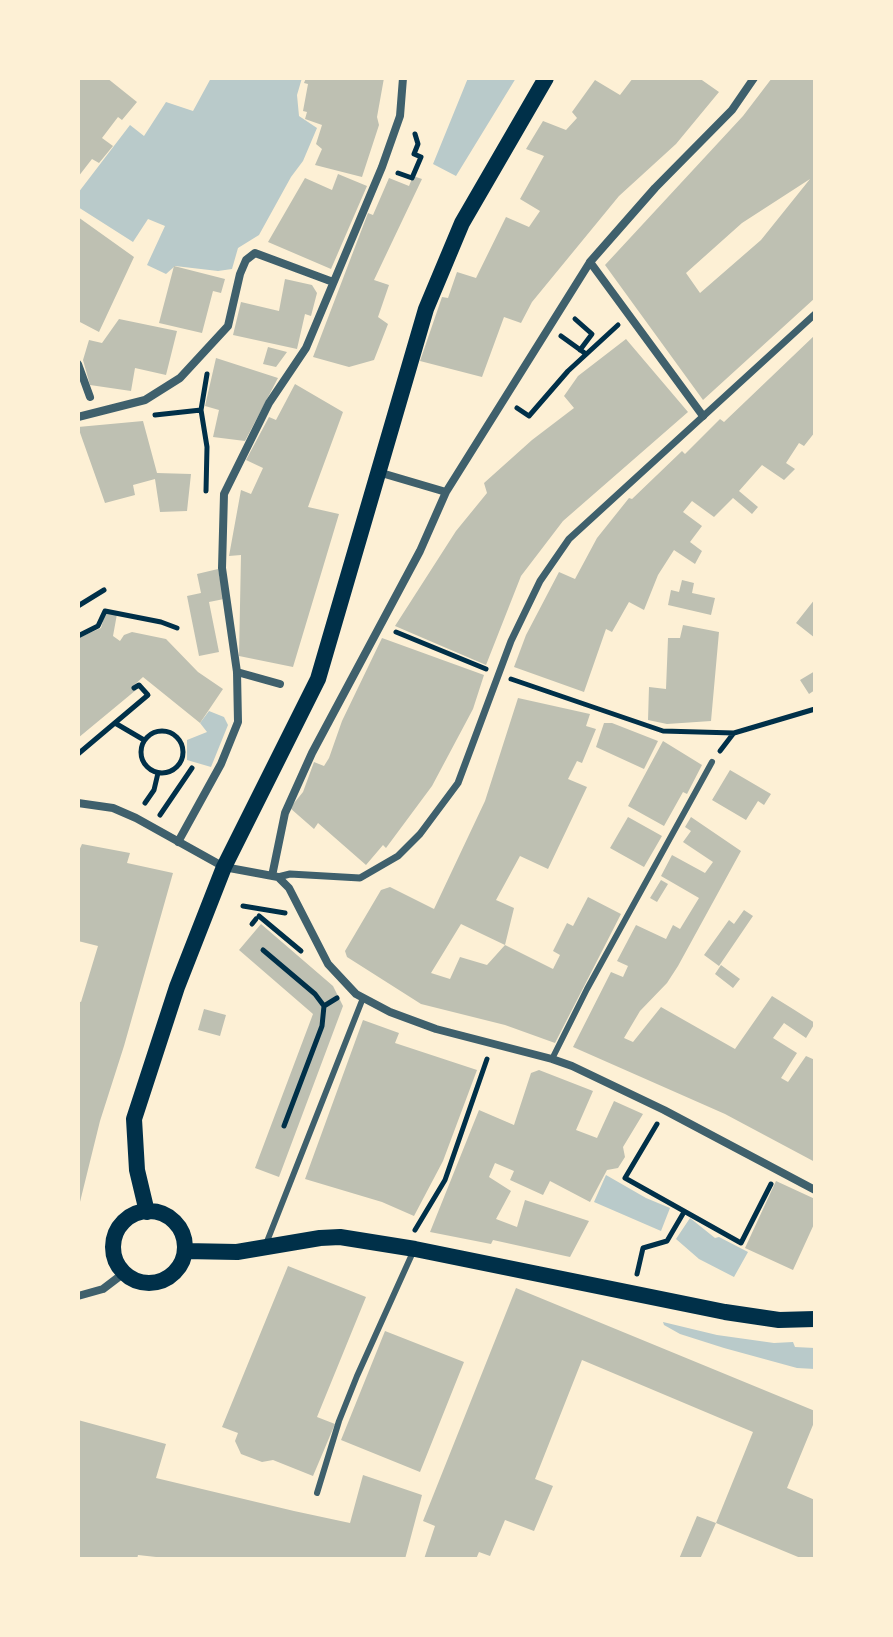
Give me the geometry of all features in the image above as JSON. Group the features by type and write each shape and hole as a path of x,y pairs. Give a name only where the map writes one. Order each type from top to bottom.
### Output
{"main road":[{"path":"147,1212 137,1170 134,1119 177,987 224,867 318,679 426,309 462,223 546,78"},
{"path":"147,1212 170,1218 179,1227 185,1251 178,1269 161,1281 141,1282 124,1273 114,1252 118,1229 125,1220 147,1212"},
{"path":"185,1251 225,1253 340,1237 415,1249 725,1312 779,1320 815,1319"}],"street":[{"path":"178,842 221,764 238,722 237,672 222,568 224,494 269,403 306,348 382,167 400,116 403,78"},
{"path":"275,876 285,813 339,701 420,551 446,492 590,262 655,188 732,110 754,78"},
{"path":"78,417 145,400 180,378 232,318 240,274 246,260 255,253 333,282"},
{"path":"590,262 703,416"},
{"path":"78,803 113,808 152,826 224,867 275,876 360,878 371,874 398,856 420,834 458,783 498,674 540,581 569,539 815,314"},
{"path":"78,364 90,397"},
{"path":"378,472 446,492"},
{"path":"237,672 280,684"},
{"path":"328,698 339,701"},
{"path":"275,876 289,888 328,964 363,998 436,1029 552,1059 664,1110 815,1190"},
{"path":"78,1296 103,1289 124,1273"}],"lane":[{"path":"552,1059 712,762"},
{"path":"265,1248 363,998"},
{"path":"317,1493 344,1410 415,1249"}],"path":[{"path":"382,167 412,178 421,157 414,154 418,144 415,134"},
{"path":"580,350 592,334 570,315 557,333 580,350 586,354"},
{"path":"502,399 529,416 568,371 629,315"},
{"path":"201,410 207,377"},
{"path":"78,606 104,590"},
{"path":"78,636 98,626 105,611 177,628"},
{"path":"380,625 498,674 663,731 734,733 815,709"},
{"path":"78,754 148,695 139,685 134,688"},
{"path":"115,723 144,740"},
{"path":"162,730 169,731 180,741 183,755 180,762 171,771 158,772 146,766 141,747 144,740 162,730"},
{"path":"152,826 192,768"},
{"path":"156,783 158,772"},
{"path":"178,789 183,795"},
{"path":"243,906 292,914 301,911"},
{"path":"256,920 309,957"},
{"path":"263,950 315,994 324,1006 322,1026 284,1126"},
{"path":"324,1006 338,997"},
{"path":"417,1225 445,1180 493,1043"},
{"path":"664,1110 625,1178 741,1243 778,1168"},
{"path":"635,1279 643,1248 667,1241 684,1212"}],"shaded area":[{"path":"211,78 302,78 297,95 299,116 317,128 303,161 259,235 238,248 232,269 218,271 175,266 166,274 147,265 165,226 148,219 133,242 78,207 78,193 130,125 144,136 166,102 193,111"},
{"path":"468,78 516,78 456,176 433,164"},
{"path":"209,711 224,717 228,725 211,767 187,760 187,740 207,732 200,723"},
{"path":"606,1175 670,1208 661,1231 594,1202"},
{"path":"690,1218 715,1238 719,1237 748,1252 734,1277 699,1259 676,1239"},
{"path":"663,1322 717,1335 774,1343 793,1342 795,1347 815,1348 815,1369 797,1368 724,1348 680,1334"}],"building":[{"path":"79,78 107,78 137,102 122,120 118,117 102,138 113,146 99,163 92,159 78,177"},
{"path":"306,78 384,78 377,117 379,125 362,177 315,165 322,149 316,144 322,125 305,119"},
{"path":"633,78 699,78 719,92 676,144 619,196 532,302 521,323 504,317 482,377 420,361 442,297 448,298 457,272 476,278 506,217 529,227 540,211 520,199 544,156 526,149 543,121 566,130 577,118 572,112 595,80 620,95"},
{"path":"772,78 814,78 815,298 703,400 605,265 743,116","holes":["810,179 761,240 700,293 686,273 742,223"]},
{"path":"338,174 367,186 331,269 268,242 305,178 332,190"},
{"path":"413,176 422,179 374,280 389,285 378,317 388,324 374,360 349,367 313,357 368,213 373,215 389,178 409,186"},
{"path":"78,217 134,257 99,332 78,321"},
{"path":"174,266 225,279 221,293 213,291 202,333 159,323"},
{"path":"285,279 312,285 317,293 311,316 305,314 297,349 233,335 241,302 279,311"},
{"path":"119,319 177,331 166,375 135,368 131,391 90,385 83,360 89,340 102,343"},
{"path":"815,335 815,432 804,446 799,443 786,463 795,469 784,480 762,465 739,491 758,507 752,514 733,498 714,517 692,501 683,512 702,526 690,542 702,551 695,564 674,550 658,575 644,610 629,602 612,632 606,629 584,692 514,667 526,635 559,572 575,579 597,538 629,498 632,499 682,451 685,454 720,419 724,422"},
{"path":"626,339 688,412 563,521 521,576 486,665 395,626 456,531 487,493 484,483 574,408 564,396 578,376"},
{"path":"268,347 287,352 276,367 263,364"},
{"path":"216,358 278,378 245,441 213,437 219,410 205,406"},
{"path":"295,384 343,412 308,507 339,514 293,667 239,656 241,555 229,556 241,490 251,494 263,468 246,460 269,417 276,420"},
{"path":"143,421 157,473 191,474 187,511 160,512 155,479 133,485 135,495 105,503 78,427"},
{"path":"218,569 224,599 209,602 219,652 199,656 187,596 201,593 197,574"},
{"path":"682,580 694,583 692,593 715,598 711,615 668,605 671,590 679,592"},
{"path":"815,599 815,638 796,623"},
{"path":"105,614 117,614 113,636 120,641 132,632 166,639 198,672 223,689 200,723 143,677 133,686 136,690 78,738 78,638 101,628"},
{"path":"683,625 719,632 711,721 667,724 648,720 649,687 666,689 668,638 680,638"},
{"path":"382,638 484,675 473,709 432,786 386,848 383,845 366,865 318,823 314,829 290,808 303,792 314,762 324,766 329,758 342,721"},
{"path":"815,671 815,690 809,694 800,680"},
{"path":"518,698 590,714 586,726 596,729 582,763 577,761 568,779 587,787 548,869 520,856 496,900 514,908 505,945 553,969 560,955 553,951 567,923 573,926 588,897 621,914 555,1043 505,1025 421,1004 347,957 345,951 381,890 390,887 434,909 485,801","holes":["461,924 505,945 487,965 460,957 450,979 431,973"]},
{"path":"604,723 612,723 658,741 644,769 596,747"},
{"path":"663,741 702,765 687,794 683,792 664,826 628,806"},
{"path":"730,770 771,794 764,805 758,801 746,820 712,800"},
{"path":"628,817 662,836 644,867 610,848"},
{"path":"691,817 741,851 678,966 667,983 640,1011 624,1038 633,1042 661,1007 735,1049 772,996 815,1023 806,1038 784,1023 773,1038 797,1053 781,1078 788,1082 806,1056 815,1060 815,1162 725,1114 573,1047 611,972 623,977 628,966 617,961 636,925 666,939 673,925 680,929 699,898 661,876 672,855 705,873 713,862 683,842 691,831 685,827"},
{"path":"82,844 130,853 127,863 173,873 100,1121 79,1206 78,1001 81,1002 98,946 78,941 78,853"},
{"path":"661,880 668,884 657,902 650,898"},
{"path":"744,910 753,916 719,966 704,955 729,920 734,924"},
{"path":"261,924 333,986 343,1006 279,1177 255,1168 313,1014 239,950"},
{"path":"721,965 740,979 733,988 715,974"},
{"path":"204,1009 226,1015 220,1036 198,1030"},
{"path":"363,1020 399,1033 395,1043 477,1070 443,1161 414,1216 382,1202 305,1179"},
{"path":"539,1070 593,1091 576,1130 597,1138 614,1101 643,1114 623,1147 625,1157 618,1168 607,1170 590,1202 550,1181 543,1195 510,1180 514,1171 495,1163 489,1177 511,1191 496,1219 517,1227 525,1200 589,1221 570,1257 493,1240 491,1244 430,1232 479,1110 514,1125 531,1073"},
{"path":"776,1181 815,1199 815,1222 793,1270 745,1248"},
{"path":"288,1266 366,1297 317,1417 335,1424 313,1476 273,1460 262,1462 241,1454 235,1441 238,1433 222,1427"},
{"path":"516,1288 815,1411 815,1420 787,1488 815,1500 815,1559 803,1559 716,1523 753,1432 582,1360 535,1479 553,1486 534,1531 505,1520 490,1556 479,1552 476,1559 424,1559 435,1526 423,1521"},
{"path":"385,1331 464,1362 420,1472 341,1440"},
{"path":"78,1420 166,1444 156,1478 294,1511 350,1523 363,1475 422,1495 405,1559 174,1559 138,1555 137,1559 78,1559"},
{"path":"697,1516 716,1523 700,1559 679,1559"}]}
